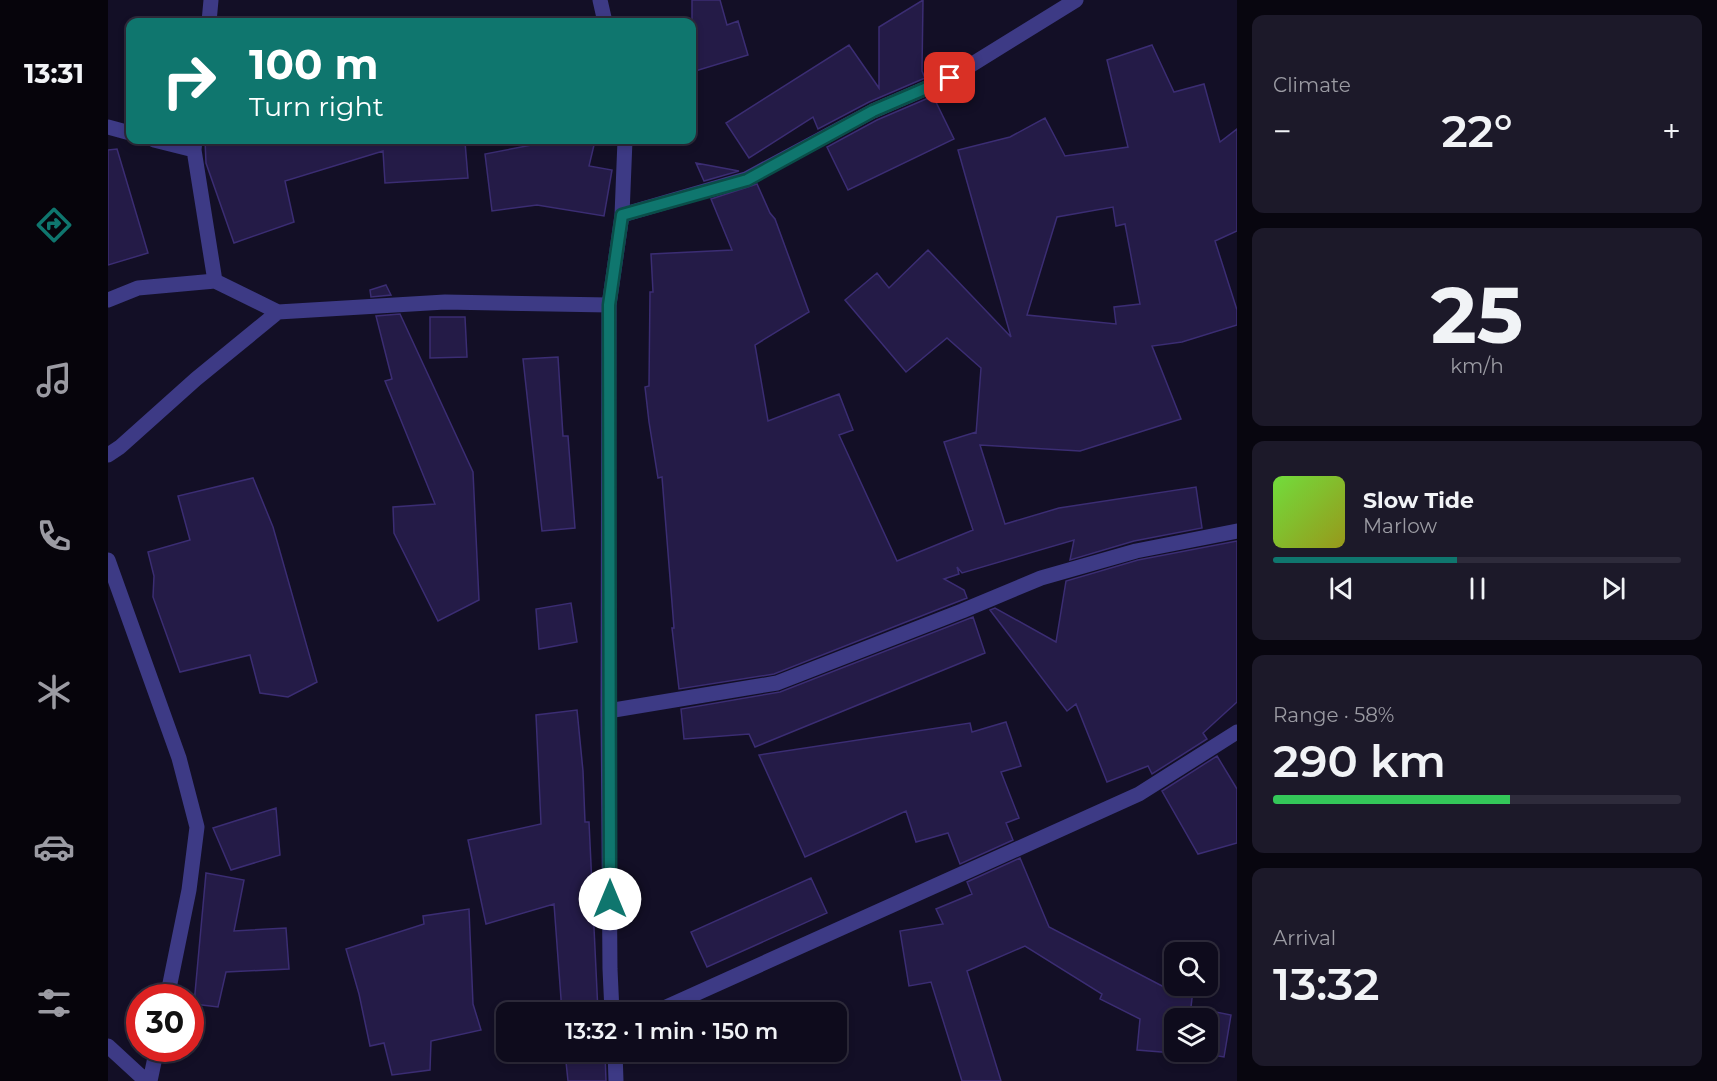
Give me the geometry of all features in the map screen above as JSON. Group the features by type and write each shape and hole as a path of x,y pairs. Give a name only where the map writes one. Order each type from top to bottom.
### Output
{"street":[{"path":"210,18 212,0"},
{"path":"600,0 605,18"},
{"path":"622,215 747,180 873,111 950,78 1076,0"},
{"path":"108,127 126,132"},
{"path":"612,1002 608,711 609,305 622,215 626,144"},
{"path":"194,145 216,281"},
{"path":"108,300 138,288 216,281 278,312 445,302 609,305"},
{"path":"108,455 278,312"},
{"path":"608,711 777,683 1041,578 1136,551 1237,531"},
{"path":"108,560 179,758 197,828 189,890 170,984"},
{"path":"677,1002 1139,794 1237,732"},
{"path":"108,1046 148,1081 153,1062"},
{"path":"615,1062 616,1081"}],"building":[{"path":"692,0 720,0 727,25 738,21 748,55 696,71 696,18 692,18"},
{"path":"923,0 922,71 925,78 869,102 818,129 813,117 749,158 726,123 849,45 879,88 879,27"},
{"path":"1152,45 1174,92 1204,84 1220,142 1237,129 1237,231 1215,241 1237,310 1237,325 1182,342 1152,346 1181,419 1080,451 980,445 1005,524 1059,508 1196,487 1202,528 1134,541 1070,560 1074,540 962,573 957,567 959,574 944,579 964,590 967,598 774,674 679,689 672,628 674,628 662,477 658,478 645,387 649,386 650,292 653,292 651,254 732,250 711,199 757,184 775,219 809,312 755,345 768,421 839,394 853,430 839,435 897,561 973,530 944,442 976,432 976,434 981,368 947,338 906,372 845,300 877,273 889,288 928,250 1011,337 958,150 1010,137 1045,118 1065,156 1128,147 1107,60","holes":["1113,207 1116,226 1125,224 1140,304 1114,307 1116,324 1027,315 1057,217"]},
{"path":"933,96 954,139 848,190 827,147 877,120"},
{"path":"205,144 465,144 468,178 385,183 383,151 285,181 294,222 234,243 206,163"},
{"path":"537,144 594,145 589,166 612,170 604,216 537,205 492,211 485,154"},
{"path":"117,149 148,253 108,265 108,150"},
{"path":"696,163 739,171 704,181"},
{"path":"386,285 391,295 371,297 370,290"},
{"path":"400,314 473,472 479,600 438,621 394,533 393,507 435,504 385,381 392,379 376,316"},
{"path":"430,317 465,317 467,357 430,358"},
{"path":"558,357 563,436 568,436 575,528 542,531 523,359"},
{"path":"253,478 273,527 317,682 288,697 260,693 250,655 180,672 153,597 154,576 148,552 190,540 178,496"},
{"path":"1237,541 1237,702 1203,733 1207,739 1152,774 1148,766 1107,782 1076,704 1067,711 990,610 995,608 1056,642 1066,581 1138,560"},
{"path":"571,603 577,642 539,649 536,609"},
{"path":"973,617 985,653 755,747 749,734 684,739 681,709 780,692"},
{"path":"577,710 585,822 589,822 598,1002 561,1002 554,904 486,924 468,840 541,824 536,715"},
{"path":"1006,722 1021,766 1001,772 1019,818 1006,823 1013,840 960,864 948,833 916,842 906,811 805,857 759,755 970,723 972,732"},
{"path":"1217,756 1237,789 1237,843 1198,854 1162,791"},
{"path":"276,808 280,855 231,870 213,828"},
{"path":"1020,858 1049,927 1164,987 1164,996 1192,996 1191,1007 1196,1008 1164,1008 1164,1052 1137,1050 1140,1019 1100,999 1102,994 1025,946 967,971 1001,1081 962,1081 931,982 909,986 900,931 943,924 936,909 972,894 967,882"},
{"path":"206,873 244,880 234,931 286,928 289,969 226,972 218,1007 204,1005 204,984 196,984"},
{"path":"811,878 827,913 707,967 691,932"},
{"path":"469,909 473,1004 481,1030 431,1041 430,1070 392,1075 384,1043 370,1046 359,994 346,949 424,924 423,916"},
{"path":"1218,1012 1231,1015 1224,1057 1218,1056"},
{"path":"566,1062 605,1062 606,1081 568,1081"}],"route":[{"path":"610,899 609,305 622,215 747,180 873,111 950,78"}]}
